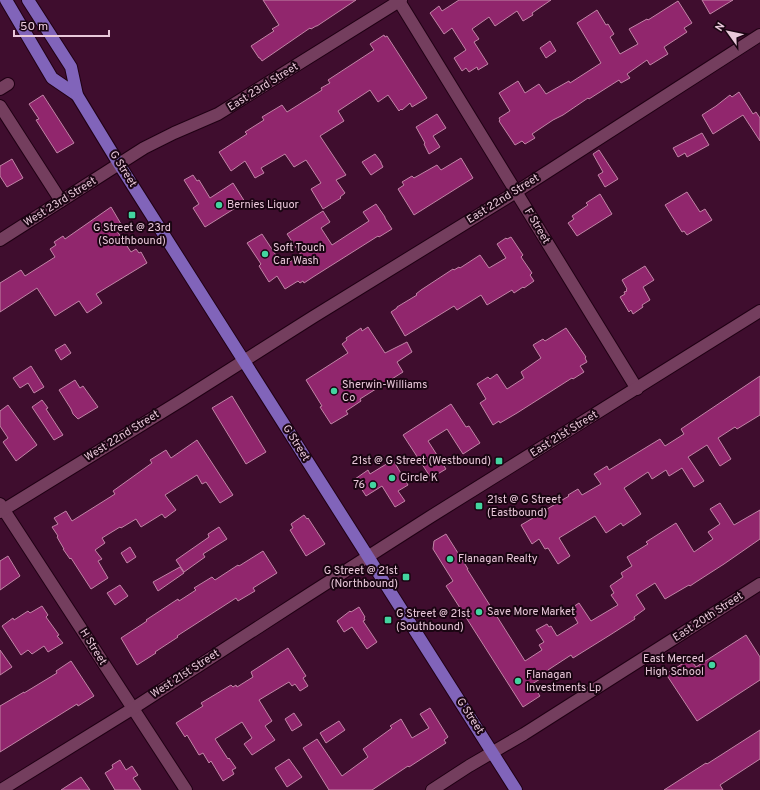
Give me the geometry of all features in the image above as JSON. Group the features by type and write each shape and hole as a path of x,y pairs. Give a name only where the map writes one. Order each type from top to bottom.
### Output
{"main road":[{"name":"G Street","path":"6,0 52,78 77,95"},
{"name":"G Street","path":"28,0 71,67 77,95 516,790"}],"street":[{"name":"East 23rd Street","path":"120,164 159,140 218,114 400,1"},
{"name":"F Street","path":"400,1 637,389"},
{"name":"East 22nd Street","path":"244,360 516,192 760,35"},
{"path":"0,106 61,201"},
{"name":"West 23rd Street","path":"0,240 120,164"},
{"name":"East 21st Street","path":"368,557 760,311"},
{"name":"West 22nd Street","path":"1,508 169,408 244,360"},
{"name":"H Street","path":"1,508 68,607 132,709 186,790"},
{"name":"West 21st Street","path":"1,790 132,709 368,557"},
{"name":"East 20th Street","path":"432,790 531,730 760,584"}],"building":[{"path":"263,0 356,0 317,26 311,29 310,28 262,61 251,46 274,31 272,29 279,25"},
{"path":"459,0 551,0 523,21 517,11 495,26 489,17 472,29 479,39 474,42 488,64 478,70 477,67 469,72 466,68 462,71 454,58 466,50 452,28 444,34 430,13 439,6 442,11"},
{"path":"702,0 733,0 710,14"},
{"path":"678,1 692,23 684,28 687,32 664,47 668,54 650,65 647,60 627,74 630,78 621,83 619,80 553,120 532,134 535,138 525,144 522,141 515,145 499,121 499,118 510,111 499,93 518,81 525,93 539,84 546,94 569,81 570,83 601,63 577,23 597,10 606,25 608,24 614,34 610,37 620,54 638,44 629,29 647,19 648,20"},
{"path":"384,35 385,37 387,36 427,98 412,107 410,103 399,111 388,95 378,102 370,90 338,111 344,121 320,136 346,175 336,180 345,193 340,197 341,198 323,209 311,189 321,183 306,160 294,167 285,154 261,168 264,173 255,178 245,161 231,171 219,152 247,134 245,132 264,120 262,117 282,105 287,112 322,90 321,88 330,83 328,80 374,50 370,44"},
{"path":"550,41 556,51 546,58 540,48"},
{"path":"739,92 753,114 756,112 760,118 760,141 743,115 713,134 702,115 730,95 732,97"},
{"path":"43,95 74,143 57,153 36,120 39,119 29,104"},
{"path":"437,114 446,128 433,136 440,147 429,154 416,127"},
{"path":"702,133 709,145 687,157 685,153 678,157 673,148"},
{"path":"599,150 618,179 605,187 598,175 603,172 593,154"},
{"path":"375,154 383,167 371,175 362,162"},
{"path":"461,158 473,178 414,215 398,189 404,185 402,182 412,176 414,178 437,165 441,170"},
{"path":"12,159 23,178 7,187 0,176 0,166"},
{"path":"193,175 197,181 199,180 210,198 233,183 245,202 205,227 193,208 199,204 184,180"},
{"path":"687,192 700,212 705,209 712,220 687,235 684,231 682,232 665,205"},
{"path":"600,194 612,214 577,236 568,223 574,219 572,216 588,205 586,203"},
{"path":"376,204 392,229 379,237 378,236 304,283 303,281 300,283 298,281 285,289 277,276 269,282 259,266 261,264 247,243 262,234 283,266 301,255 287,234 323,211 330,222 321,228 332,245 369,221 363,212"},
{"path":"111,207 121,224 115,228 131,252 136,249 139,253 141,252 147,263 96,294 102,303 87,313 79,301 55,316 37,288 0,312 0,283 21,270 25,276 55,257 50,249 56,245 54,242 63,236 65,239"},
{"path":"511,237 523,255 521,257 532,273 530,275 534,281 514,293 512,290 487,305 481,295 457,310 454,306 405,336 391,312 453,269 460,268 480,255 489,268 506,258 497,244 506,238"},
{"path":"645,266 654,280 643,287 650,300 642,305 643,307 633,314 631,310 629,312 620,297 627,291 622,280"},
{"path":"368,327 385,353 407,342 412,352 397,362 403,372 360,399 361,401 346,411 348,414 331,424 306,380 348,353 342,344 347,340 346,338 361,328 362,331"},
{"path":"566,328 586,357 587,362 580,366 584,372 500,423 499,421 493,425 480,403 486,399 477,384 488,377 490,379 497,374 507,389 524,378 521,372 541,358 533,345 543,339 545,341"},
{"path":"65,344 71,353 61,360 55,350"},
{"path":"31,366 44,387 34,393 28,383 20,388 13,378"},
{"path":"760,376 760,415 737,429 735,427 718,438 731,459 720,466 707,445 688,457 704,481 694,487 682,468 669,476 666,470 652,479 648,472 624,488 641,514 623,526 621,523 606,533 595,516 559,538 570,556 558,564 548,548 545,549 539,539 532,544 521,525 533,518 532,516 541,510 542,512 578,489 582,495 601,484 594,474 607,466 609,470 660,439 665,446 684,434 681,429"},
{"path":"75,380 80,388 83,386 98,407 78,419 73,414 59,390"},
{"path":"232,396 266,452 246,464 212,408"},
{"path":"42,400 48,408 46,409 63,435 54,440 32,407"},
{"path":"451,404 466,427 469,426 480,443 463,454 447,429 428,441 446,469 431,478 403,435"},
{"path":"8,405 37,445 16,461 3,442 8,438 0,426 0,411"},
{"path":"197,440 233,495 220,503 206,482 202,484 197,475 165,495 176,510 165,518 162,514 141,527 136,519 102,538 105,543 95,550 102,559 98,561 108,578 91,589 71,558 70,559 63,549 57,537 58,536 52,527 58,524 54,518 66,511 72,521 115,494 113,491 152,463 150,460 166,450 171,458"},
{"path":"393,460 408,485 398,491 405,501 395,507 382,486 366,496 355,479 368,470 370,474"},
{"path":"720,503 734,525 760,510 760,539 690,586 689,585 665,599 655,583 636,595 645,609 634,617 635,619 573,658 571,655 548,670 550,673 532,684 540,696 523,707 446,586 453,581 433,549 434,541 446,534 525,661 542,650 539,645 544,642 536,630 547,624 549,627 551,626 557,636 578,623 570,609 579,603 591,621 618,605 611,595 614,593 610,586 623,577 621,573 632,566 627,557 648,544 646,542 676,523 694,552 713,539 708,532 720,524 710,509"},
{"path":"304,515 307,519 308,518 325,544 306,556 290,530 293,528 291,524"},
{"path":"219,527 227,539 203,554 205,557 184,572 176,560 209,537 208,534"},
{"path":"130,547 136,557 127,563 121,553"},
{"path":"263,551 277,573 253,588 255,591 238,601 236,598 177,636 178,637 155,652 156,653 137,665 121,638 178,599 179,601 196,590 194,588 212,577 215,580"},
{"path":"8,556 20,576 0,590 0,561"},
{"path":"180,567 184,573 158,591 153,582"},
{"path":"120,585 128,596 115,605 107,593"},
{"path":"42,606 48,615 46,617 63,643 48,652 44,646 32,654 28,650 21,655 2,626 13,618 14,620 28,611 30,613"},
{"path":"359,607 365,617 365,620 363,621 377,642 367,649 352,627 344,632 337,621 350,611 351,612"},
{"path":"746,635 760,657 760,680 697,721 666,674 690,659 696,667"},
{"path":"288,648 306,676 303,678 308,686 300,691 295,684 292,686 289,682 259,700 272,721 265,726 275,740 252,755 244,744 252,738 242,722 215,739 228,759 229,758 236,768 232,770 234,774 223,781 211,761 209,763 203,753 199,755 187,735 185,737 176,723 203,706 201,703 231,685 233,687 236,685 237,687 253,677 251,672"},
{"path":"0,650 12,667 0,675"},
{"path":"71,661 94,696 78,706 77,704 0,752 0,706 57,673 56,671"},
{"path":"430,708 448,737 444,740 446,743 372,790 329,790 303,748 317,739 342,776 368,757 363,749 392,728 390,726 401,719 412,738 429,728 420,714"},
{"path":"294,713 302,725 292,731 285,719"},
{"path":"339,721 345,730 326,743 320,733"},
{"path":"760,730 760,759 720,785 723,790 664,790 706,763 707,764"},
{"path":"289,759 302,777 287,787 275,768"},
{"path":"120,760 126,770 132,766 138,775 133,778 141,790 115,790 105,773 113,768 112,765"},
{"path":"81,777 90,790 61,790"}],"place":[{"name":"Bernies Liquor","path":"219,205"},
{"name":"G Street @ 23rd (Southbound)","path":"132,215"},
{"name":"Soft Touch Car Wash","path":"265,254"},
{"name":"Sherwin-Williams Co","path":"334,391"},
{"name":"21st @ G Street (Westbound)","path":"499,461"},
{"name":"Circle K","path":"392,478"},
{"name":"76","path":"373,485"},
{"name":"21st @ G Street (Eastbound)","path":"479,506"},
{"name":"Flanagan Realty","path":"450,559"},
{"name":"G Street @ 21st (Northbound)","path":"406,577"},
{"name":"Save More Market","path":"479,612"},
{"name":"G Street @ 21st (Southbound)","path":"388,620"},
{"name":"East Merced High School","path":"712,665"},
{"name":"Flanagan Investments Lp","path":"518,681"}]}
